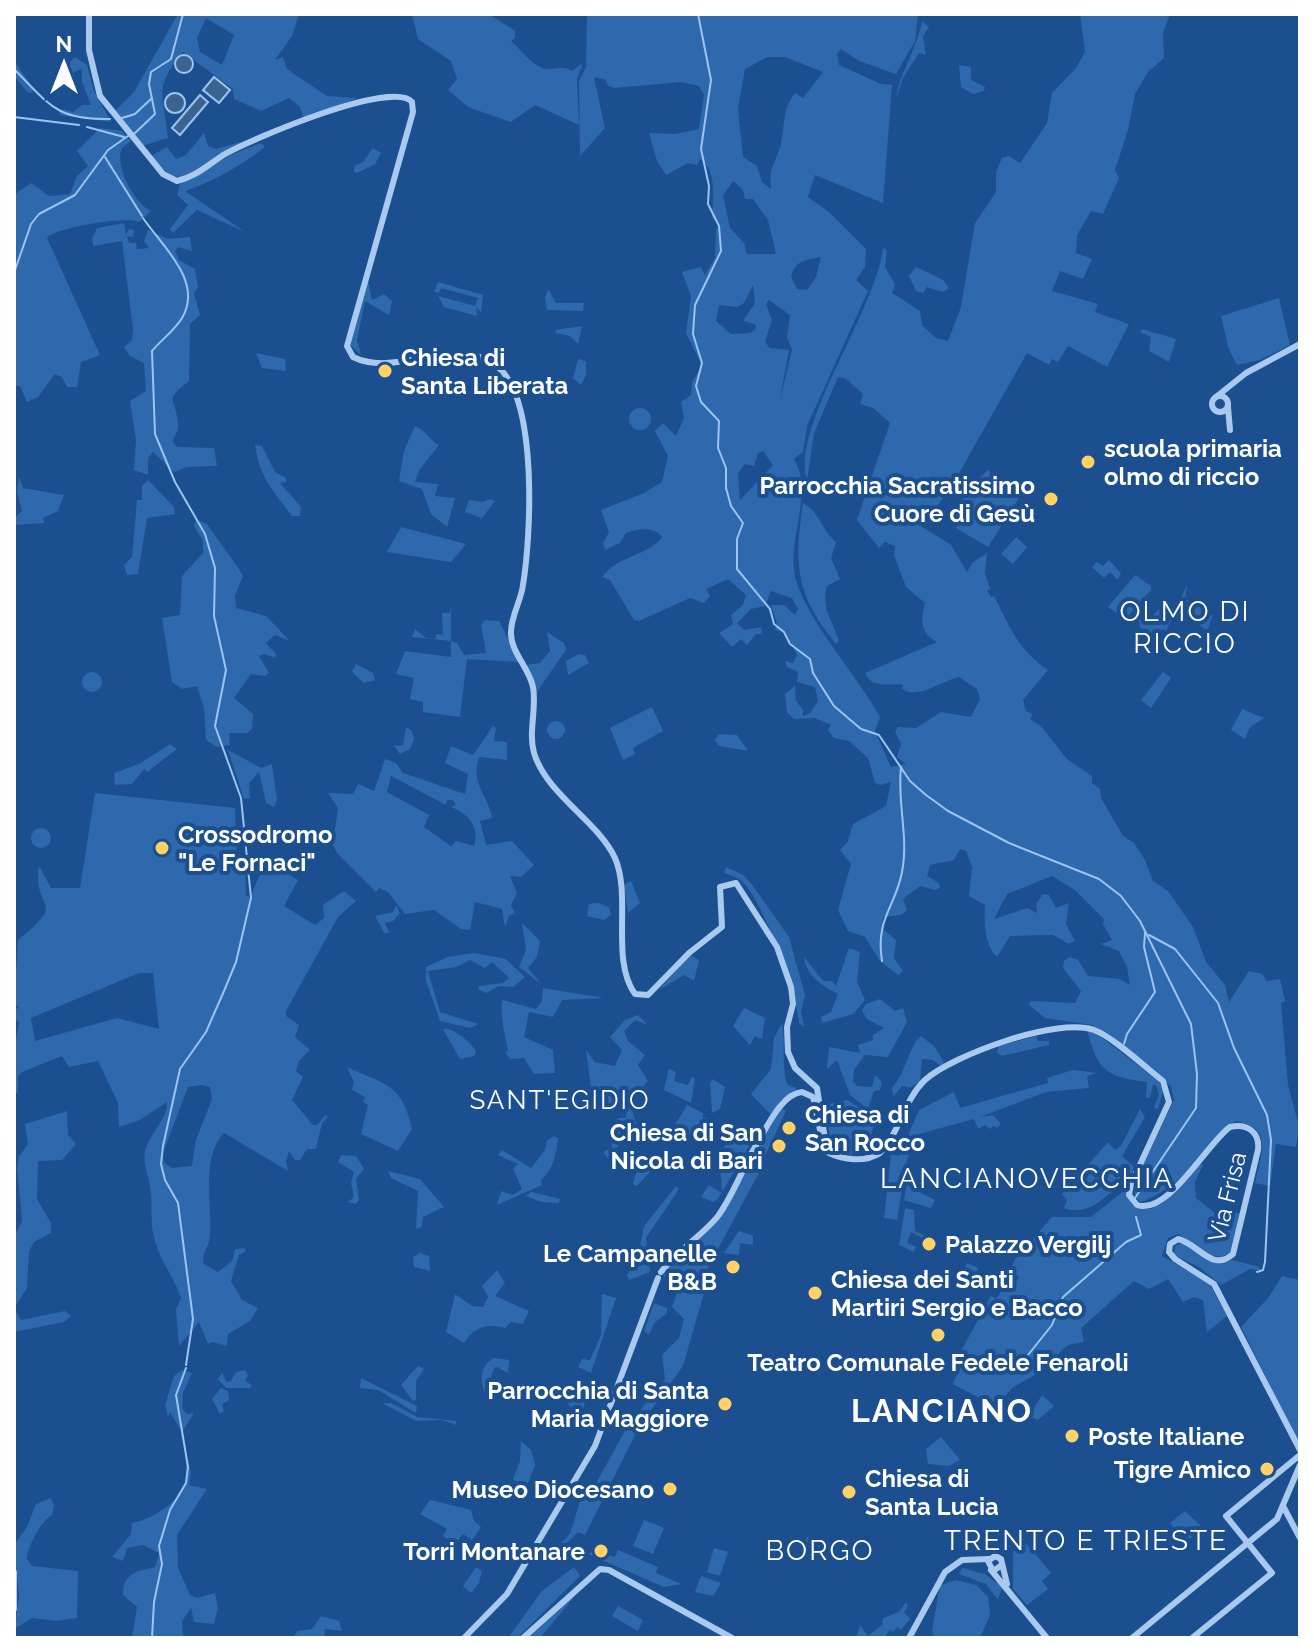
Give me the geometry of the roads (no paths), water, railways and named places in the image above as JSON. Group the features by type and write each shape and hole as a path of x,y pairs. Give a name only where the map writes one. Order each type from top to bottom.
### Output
{"street":[{"name":"Via Frisa","path":"89,14 94,83 100,96 163,174 177,181 206,169 226,154 363,98 408,97 413,112 347,346 353,357 372,362 475,355 489,361 507,377 517,399 529,469 523,587 511,631 533,690 532,746 540,766 614,856 621,877 622,932 630,988 635,994 648,995 689,953 716,934 724,921 720,887 729,882 740,886 777,947 791,987 793,1004 787,1027 789,1059 817,1088 827,1152 833,1155 865,1159 880,1153 912,1096 926,1080 951,1062 999,1043 1047,1031 1096,1030 1163,1081 1168,1090 1169,1102 1131,1184 1130,1198 1137,1205 1146,1207 1158,1202 1207,1156 1230,1127 1242,1126 1256,1135 1258,1150 1233,1254 1226,1260 1213,1261 1191,1244 1178,1239 1170,1244 1169,1252 1214,1284 1300,1453"},
{"path":"1228,405 1223,412 1215,411 1212,405 1216,397 1246,373 1300,344"},
{"path":"1230,430 1228,405 1231,386"},
{"path":"1216,397 1225,397 1228,405"},
{"path":"464,1638 507,1594 595,1446 660,1275 675,1254 716,1219 759,1140 792,1094 802,1092 813,1097 824,1149"},
{"path":"1192,1638 1272,1573 1226,1516 1300,1453"},
{"path":"1132,1638 1277,1519 1300,1465"},
{"path":"1283,1506 1300,1538"},
{"path":"1277,1519 1291,1524"},
{"path":"909,1638 939,1581 956,1563 997,1556 1010,1591"},
{"path":"989,1559 990,1569"},
{"path":"975,1560 990,1569 1047,1638"},
{"path":"990,1569 998,1570 1002,1565"},
{"path":"523,1638 600,1569 609,1570 732,1638"},
{"path":"14,1572 14,1609"}],"waterway":[{"path":"134,134 155,114 149,84 151,72 171,59 183,14"},
{"path":"698,14 711,80 701,149 709,186 708,204 719,226 721,251 695,305 693,334 702,363 696,386 701,402 719,421 718,448 726,468 726,488 731,506 743,523 737,539 737,569 770,609 774,624 784,632 790,644 810,659 813,673 834,706 861,729 879,735 910,781 926,795 948,811 1009,843 1099,879 1121,896 1140,921 1191,1024 1197,1074 1196,1108 1135,1198"},
{"path":"14,69 54,108 77,117 110,119"},
{"path":"122,118 135,114 152,98"},
{"path":"14,117 79,125"},
{"path":"87,127 124,137"},
{"path":"14,273 31,224 39,214 75,195 108,150 128,136"},
{"path":"105,157 142,216"},
{"path":"143,218 178,264 188,291 182,318 152,351 155,434 175,482 205,534 215,568 214,616 226,670 215,726 241,798 251,898 236,962 224,991 206,1032 180,1069 163,1146 161,1164 165,1180 178,1203 193,1319 186,1365"},
{"path":"882,961 881,934 899,884 904,859 901,767"},
{"path":"1124,1044 1127,1034 1155,992 1144,947 1145,933"},
{"path":"1149,935 1175,949 1218,1003 1234,1048 1267,1115 1271,1140 1265,1262 1263,1270 1257,1272"},
{"path":"1016,1370 1052,1325 1063,1297 1126,1242 1141,1235 1136,1217"},
{"path":"152,1638 154,1602 162,1564 159,1546 170,1510 186,1483 188,1467 176,1395 186,1368"}],"place":[{"name":"Chiesa di Santa Liberata","path":"385,371"},
{"name":"scuola primaria olmo di riccio","path":"1088,462"},
{"name":"Parrocchia Sacratissimo Cuore di Gesù","path":"1051,499"},
{"name":"Crossodromo \"Le Fornaci\"","path":"162,848"},
{"name":"Chiesa di San Rocco","path":"789,1128"},
{"name":"Chiesa di San Nicola di Bari","path":"779,1146"},
{"name":"Palazzo Vergilj","path":"929,1244"},
{"name":"Le Campanelle B&B","path":"733,1267"},
{"name":"Chiesa dei Santi Martiri Sergio e Bacco","path":"815,1293"},
{"name":"Teatro Comunale Fedele Fenaroli","path":"938,1335"},
{"name":"Parrocchia di Santa Maria Maggiore","path":"725,1404"},
{"name":"Poste Italiane","path":"1072,1436"},
{"name":"Tigre Amico","path":"1267,1469"},
{"name":"Museo Diocesano","path":"670,1489"},
{"name":"Chiesa di Santa Lucia","path":"849,1492"},
{"name":"Torri Montanare","path":"601,1551"}],"district":[{"name":"OLMO DI RICCIO","path":"1185,627"},
{"name":"SANT'EGIDIO","path":"560,1100"},
{"name":"LANCIANOVECCHIA","path":"1027,1178"},
{"name":"LANCIANO","path":"942,1410"},
{"name":"TRENTO E TRIESTE","path":"1086,1540"},
{"name":"BORGO","path":"820,1550"}]}
